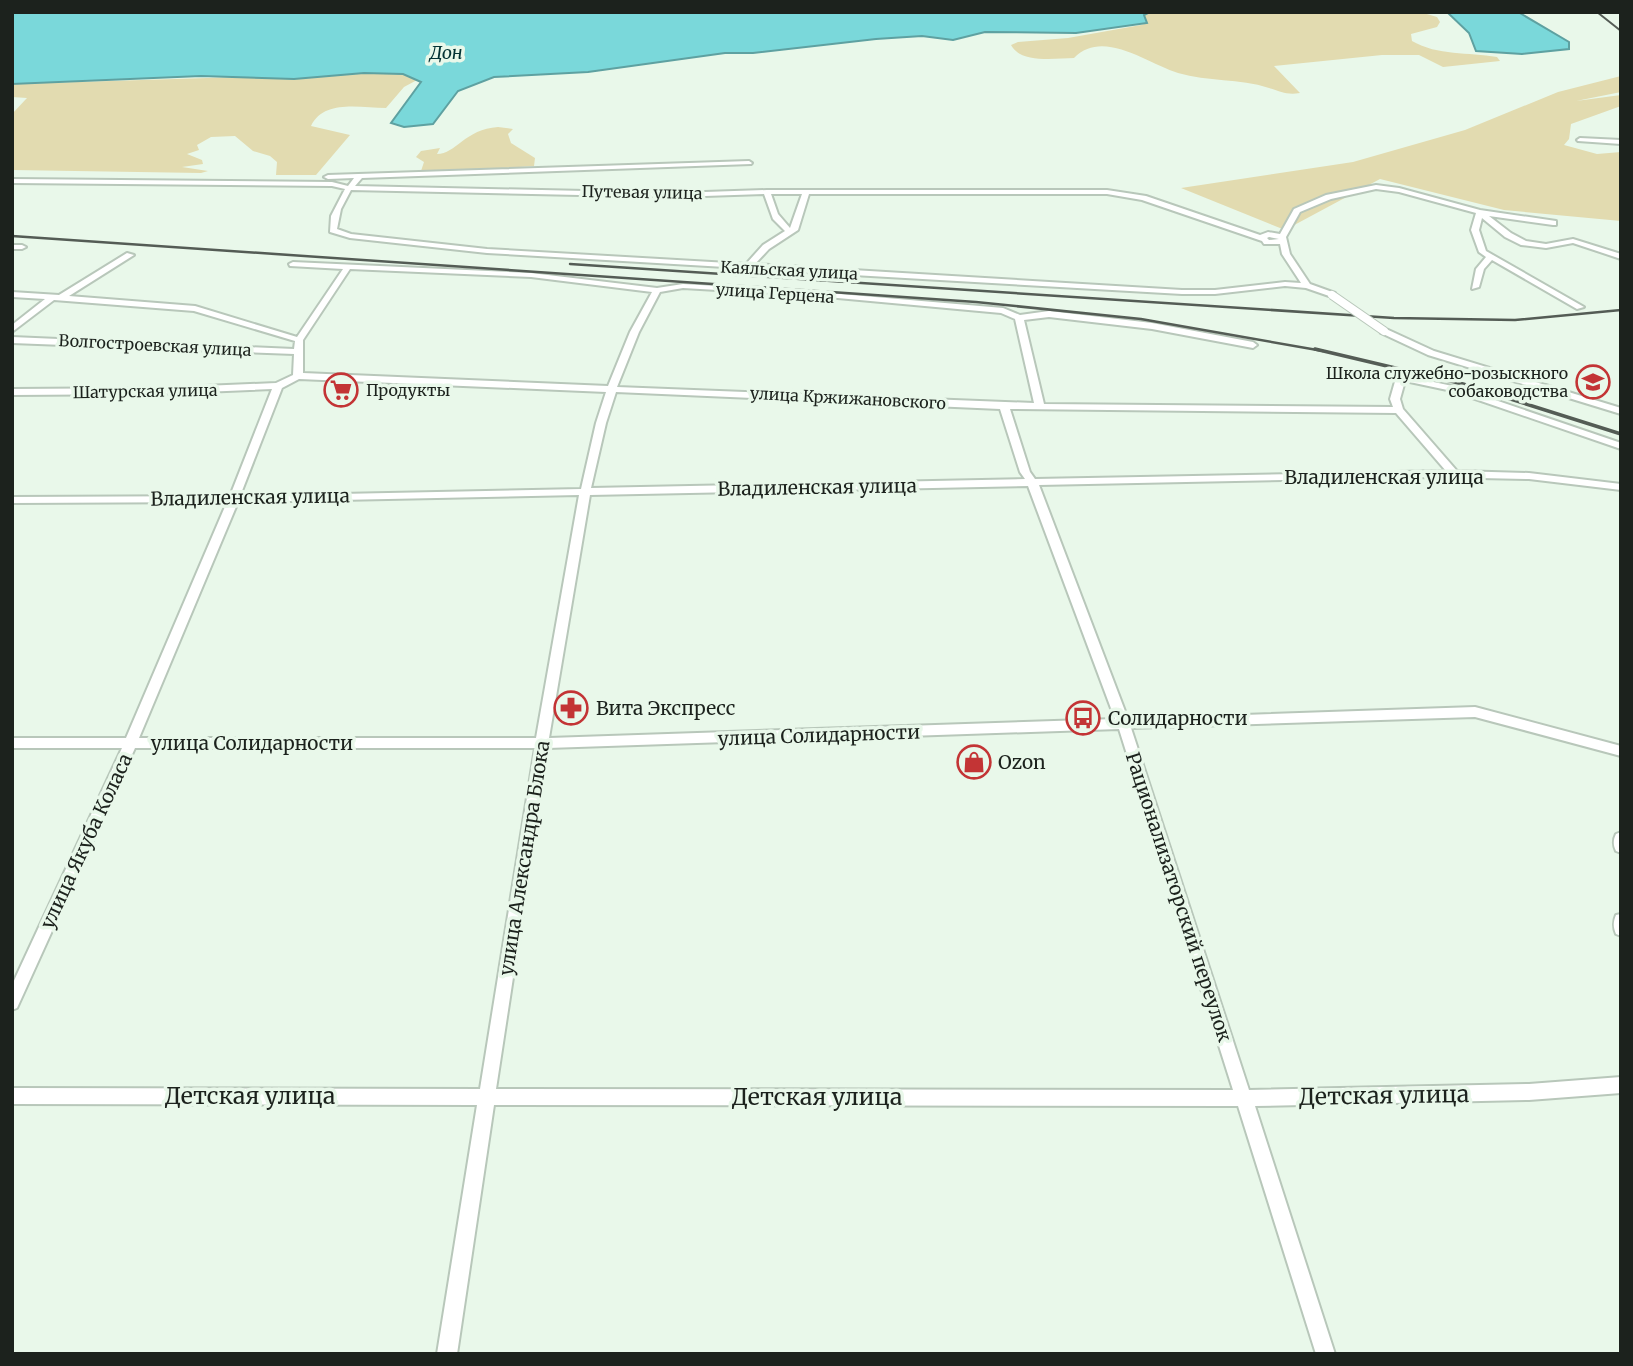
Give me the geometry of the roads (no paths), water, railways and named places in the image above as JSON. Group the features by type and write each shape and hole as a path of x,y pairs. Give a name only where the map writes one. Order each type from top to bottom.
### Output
{"street":[{"path":"1580,140 1621,142"},
{"name":"Путевая улица","path":"12,172 359,177 749,163"},
{"name":"Каяльская улица","path":"359,177 349,188 332,220 333,230 350,236 487,251 746,269 1182,292 1240,290 1285,284 1307,286"},
{"name":"Путевая улица","path":"12,181 332,184 349,188 675,195 767,191 1107,192 1143,198 1244,235 1268,241 1286,254"},
{"path":"1282,239 1297,211 1329,197 1376,187 1399,190 1480,212 1553,223"},
{"path":"767,191 771,209 781,226 790,231"},
{"path":"746,269 765,247 790,231 800,220 806,192"},
{"path":"1480,212 1508,235 1524,243 1546,246 1573,241 1621,257"},
{"path":"1480,212 1475,230 1478,244 1490,257 1580,307"},
{"name":"Путевая улица","path":"1268,241 1282,239 1286,254 1307,286"},
{"path":"12,329 59,296 130,255"},
{"path":"1475,287 1480,269 1490,257"},
{"name":"улица Герцена","path":"293,264 520,274 657,290 683,286 805,293 1003,311 1020,318 1049,314 1152,326 1253,345"},
{"path":"278,386 298,376 299,346 347,268"},
{"path":"1307,286 1332,295 1384,331 1431,353 1621,411"},
{"name":"улица Александра Блока","path":"447,1354 541,743 586,491 613,387 637,323 657,290"},
{"path":"12,294 195,309 299,346"},
{"path":"1020,318 1039,404"},
{"name":"Волгостроевская улица","path":"12,340 299,346"},
{"name":"улица Кржижановского","path":"298,376 1004,405 1399,410"},
{"path":"1454,474 1399,410 1395,399 1401,378 1454,389 1621,446"},
{"name":"Шатурская улица","path":"12,392 156,391 278,386"},
{"name":"улица Якуба Коласа","path":"12,1003 131,742 234,499 278,386"},
{"name":"Рационализаторский переулок","path":"1004,405 1025,472 1033,484 1124,725 1326,1354"},
{"name":"Владиленская улица","path":"12,500 234,499 1454,474 1530,476 1621,487"},
{"name":"улица Солидарности","path":"12,743 541,743 1475,712 1621,751"},
{"path":"1621,838 1621,847"},
{"path":"1621,920 1621,929"},
{"name":"Детская улица","path":"12,1096 1244,1098 1530,1091 1621,1085"}],"water":[{"name":"Дон","path":"12,12 1150,12 1144,15 1147,23 1076,33 985,32 953,40 922,36 876,39 753,53 725,53 588,72 494,77 458,91 433,124 404,127 391,123 421,82 403,74 364,73 294,79 201,76 12,84"},
{"path":"1447,12 1518,12 1569,42 1569,49 1522,54 1476,51 1469,33"}],"railway":[{"path":"1597,12 1621,31"},
{"path":"12,236 976,302 1141,319 1323,351"},
{"path":"570,264 1394,318 1515,320 1621,310"},
{"path":"1315,349 1463,384 1621,434"}],"place":[{"name":"Школа служебно-розыскного собаководства","path":"1593,382"},
{"name":"Продукты","path":"341,390"},
{"name":"Вита Экспресс","path":"571,708"},
{"name":"Солидарности","path":"1083,718"},
{"name":"Ozon","path":"974,762"}]}
